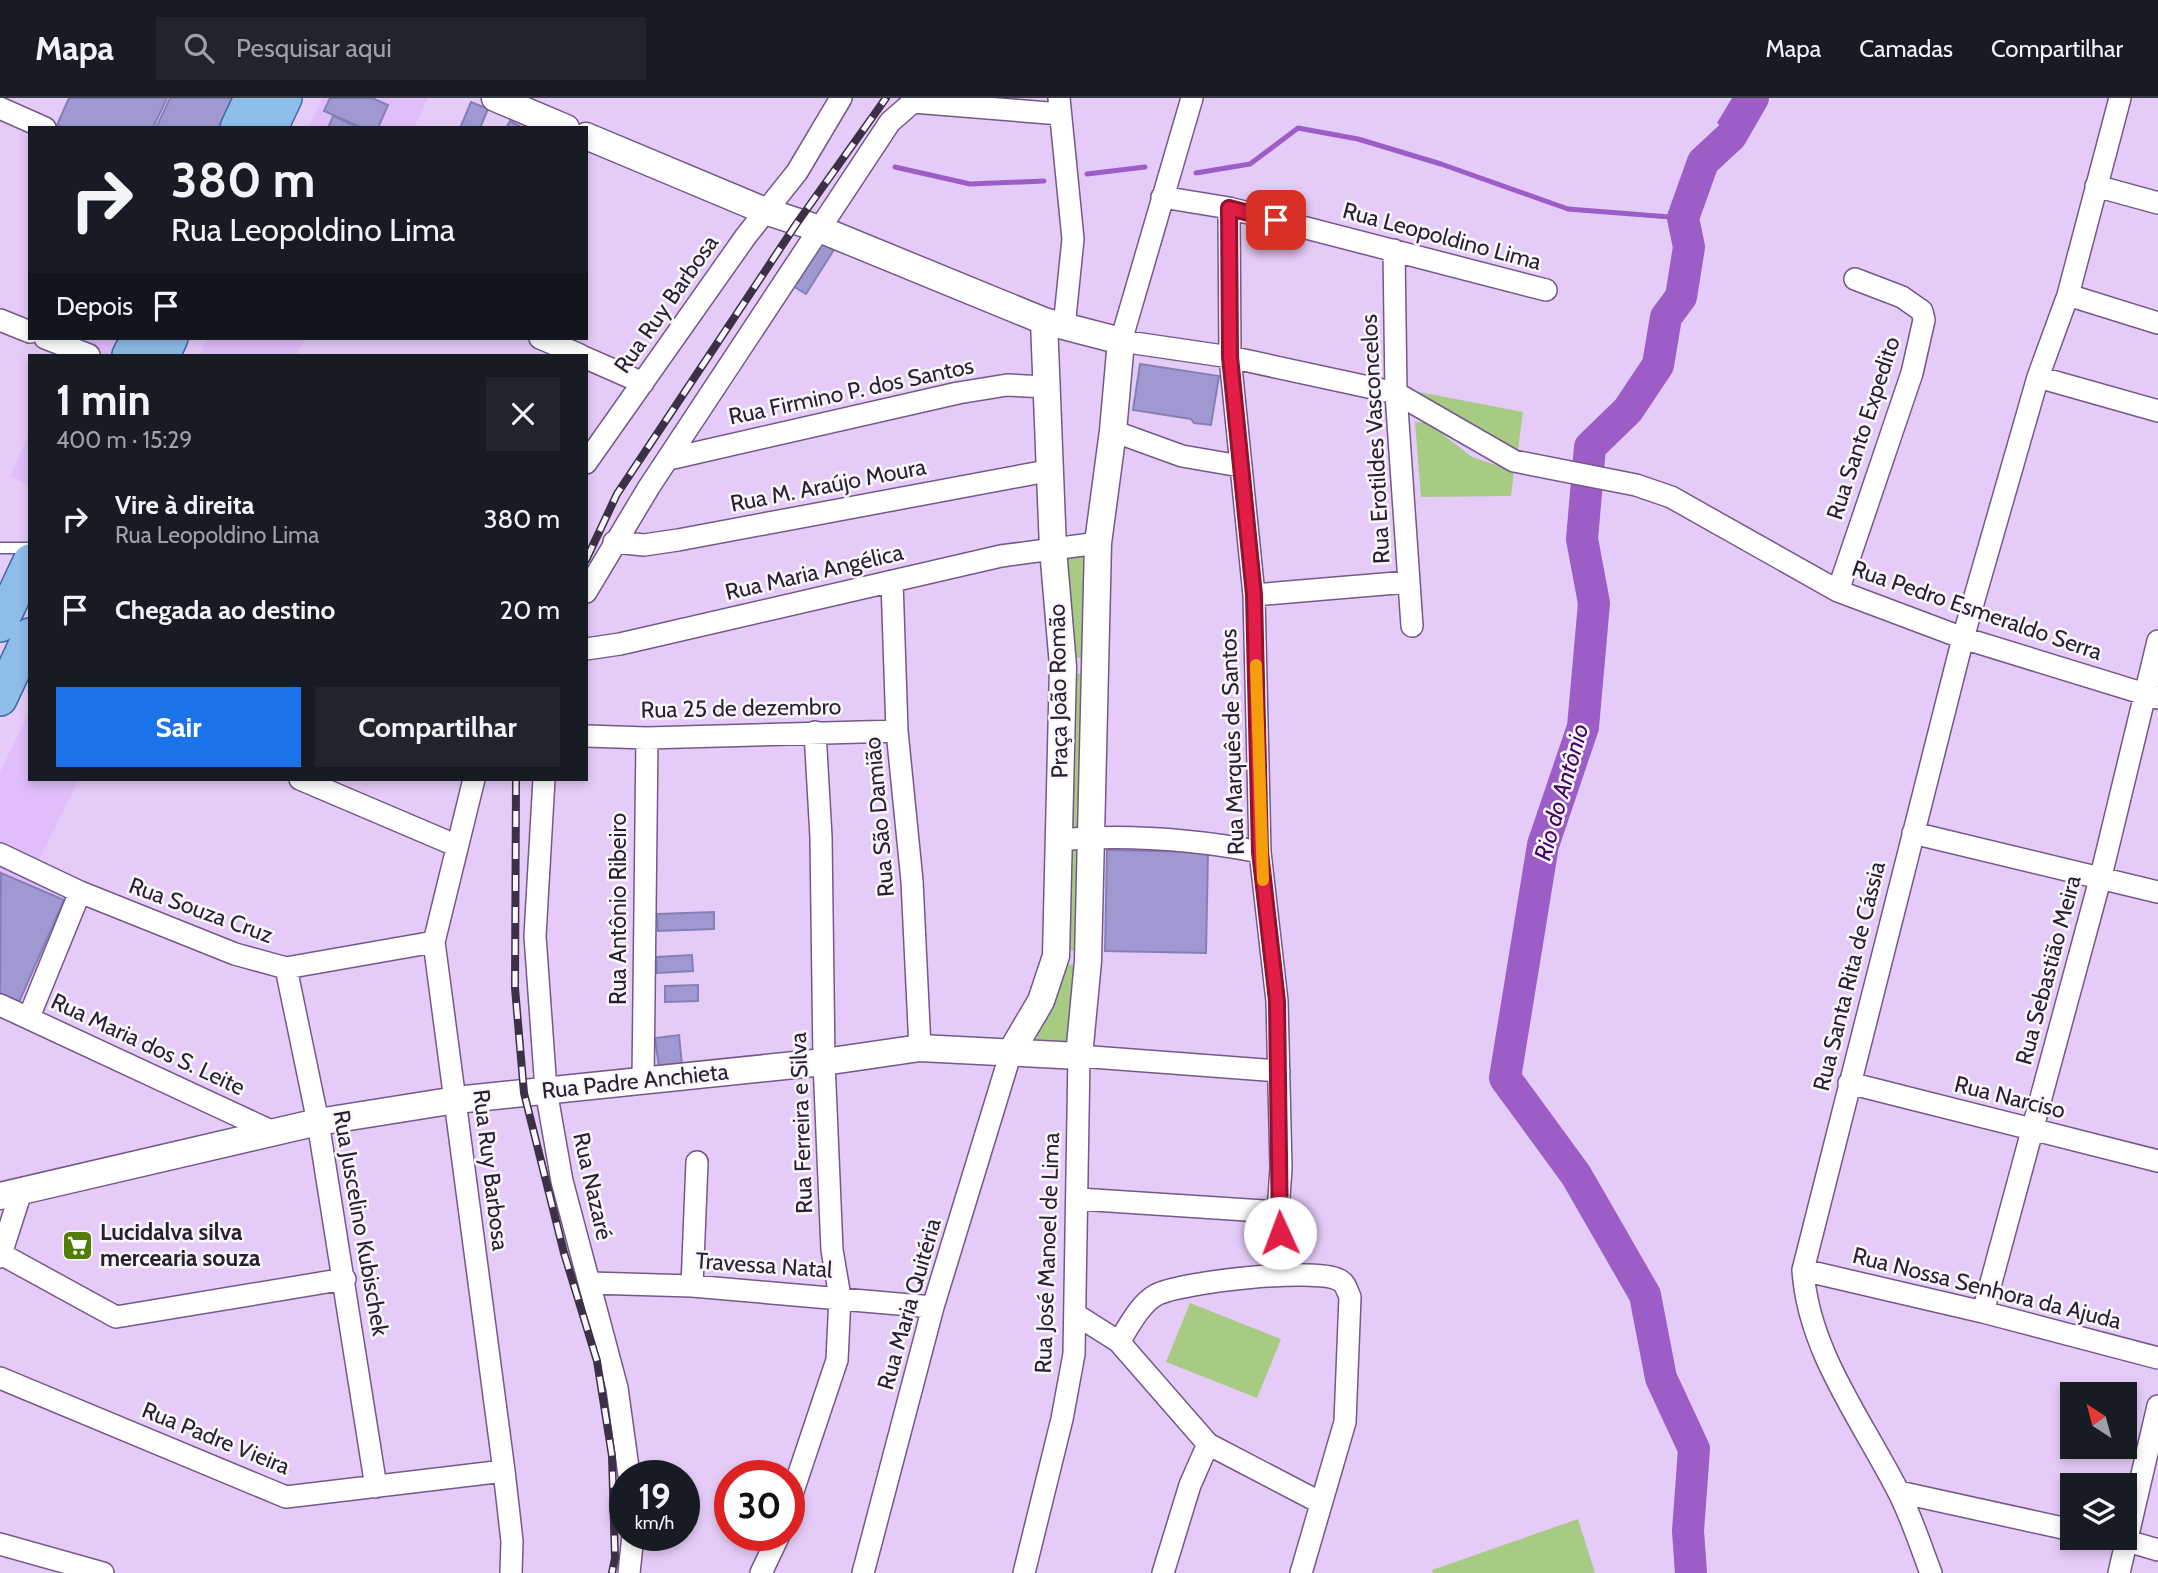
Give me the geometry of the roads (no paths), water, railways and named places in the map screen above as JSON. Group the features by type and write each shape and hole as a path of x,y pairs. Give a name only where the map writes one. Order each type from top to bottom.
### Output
{"main road":[{"path":"272,126 285,98"},
{"path":"0,625 28,565"},
{"path":"0,697 27,648"}],"street":[{"path":"495,98 561,126"},
{"name":"Rua Ruy Barbosa","path":"588,460 765,211 797,172 841,98"},
{"path":"588,137 765,211 1054,324 1121,341 1192,98"},
{"name":"Rua Santa Rita de Cássia","path":"1931,1573 1899,1492 1819,1343 1805,1303 1802,1270 1964,638 2038,377 2068,295 2120,98"},
{"path":"588,588 614,541 669,458 807,226 890,122 913,102 1059,106 1073,239 1054,324"},
{"path":"0,108 40,126"},
{"path":"2096,186 2158,203"},
{"name":"Rua Leopoldino Lima","path":"1162,197 1229,208 1546,290"},
{"name":"Rua Marquês de Santos","path":"1229,208 1230,357 1254,595 1260,852 1277,1001 1281,1168 1278,1212 1284,1275"},
{"name":"Rua Erotildes Vasconcelos","path":"1394,250 1396,393 1412,626"},
{"name":"Rua Santo Expedito","path":"1838,591 1912,373 1924,320 1922,311 1902,297 1855,279"},
{"path":"2068,295 2158,323"},
{"path":"0,320 28,331"},
{"name":"Praça João Romão","path":"1011,1052 1041,1001 1056,956 1063,666 1053,549 1052,470 1046,387 1054,324"},
{"path":"50,340 86,354"},
{"path":"545,340 578,354"},
{"name":"Praça João Romão","path":"1079,1056 1087,961 1098,543 1113,431 1121,341"},
{"name":"Rua Pedro Esmeraldo Serra","path":"1121,341 1230,357 1396,393 1514,461 1636,485 1671,497 1838,591 1964,638 2151,697"},
{"path":"588,359 643,383"},
{"path":"2038,377 2158,411"},
{"name":"Rua Firmino P. dos Santos","path":"669,458 958,393 1007,385 1046,387"},
{"path":"1113,431 1182,456 1240,466"},
{"name":"Rua M. Araújo Moura","path":"614,541 644,545 678,540 1052,470"},
{"name":"Rua Maria Angélica","path":"588,649 620,644 1001,556 1098,543"},
{"name":"Rua São Damião","path":"892,581 897,731 912,881 920,1048"},
{"path":"1254,595 1408,582"},
{"name":"Rua Sebastião Meira","path":"1983,1312 2151,697 2158,641"},
{"path":"1063,666 1094,670"},
{"name":"Rua 25 de dezembro","path":"588,736 647,738 897,731"},
{"name":"Rua Ferreira e Silva","path":"803,1460 837,1360 841,1297 832,1250 824,1062 821,837 815,732"},
{"name":"Rua Antônio Ribeiro","path":"643,1081 647,738"},
{"path":"309,781 327,785 455,845"},
{"name":"Rua Ruy Barbosa","path":"473,781 455,845 434,942 504,1471 512,1541 511,1573"},
{"name":"Rua Nazaré","path":"544,781 535,936 546,1090 562,1181 617,1388 627,1460"},
{"path":"1913,834 2101,876 2158,892"},
{"path":"1058,840 1090,837 1201,841 1260,852"},
{"name":"Rua Souza Cruz","path":"0,854 80,892 235,954 286,968 434,942"},
{"path":"29,1017 80,892"},
{"path":"1056,956 1087,961"},
{"name":"Rua Juscelino Kubischek","path":"286,968 318,1122 376,1487"},
{"name":"Rua Maria dos S. Leite","path":"0,1005 272,1132"},
{"name":"Rua Padre Anchieta","path":"11,1194 318,1122 456,1100 824,1062 920,1048 1079,1056 1279,1071"},
{"name":"Rua Maria Quitéria","path":"863,1573 933,1307 1011,1052"},
{"name":"Rua José Manoel de Lima","path":"1024,1573 1062,1419 1073,1353 1079,1199 1079,1056"},
{"name":"Rua Narciso","path":"1849,1083 2158,1161"},
{"path":"692,1286 697,1162"},
{"path":"11,1194 1,1256 116,1317 345,1279"},
{"path":"1079,1199 1278,1212"},
{"name":"Rua Nossa Senhora da Ajuda","path":"1802,1270 1983,1312 2158,1358"},
{"path":"1119,1342 1152,1297 1173,1286 1284,1275 1331,1278 1345,1284 1350,1297 1345,1422 1301,1573"},
{"name":"Travessa Natal","path":"591,1283 692,1286 933,1307"},
{"path":"1075,1314 1119,1342 1208,1444 1321,1503"},
{"name":"Rua Padre Vieira","path":"0,1378 286,1497 504,1471"},
{"path":"2137,1484 2158,1406"},
{"path":"1163,1573 1190,1485 1208,1444"},
{"path":"1899,1492 2060,1527"},
{"path":"0,1544 103,1573"},
{"path":"2137,1544 2158,1550"},
{"path":"2119,1573 2121,1550"},
{"path":"629,1573 631,1551"},
{"path":"761,1573 771,1551"}],"lane":[{"path":"0,548 28,548"}],"waterway":[{"name":"Rio do Antônio","path":"1691,1573 1688,1531 1694,1449 1661,1378 1645,1295 1576,1175 1505,1078 1543,845 1583,727 1594,603 1582,539 1590,447 1628,410 1658,365 1666,317 1681,297 1689,247 1683,218 1703,162 1731,136 1753,98"},
{"path":"1196,173 1250,164 1298,128 1358,139 1441,164 1568,209 1683,218"},
{"path":"895,167 970,184 1044,181"},
{"path":"1087,174 1145,167"}],"railway":[{"path":"588,556 617,494 797,223 886,98"},
{"path":"516,781 515,988 524,1093 564,1253 597,1361 612,1456 615,1558 612,1573"}],"place":[{"name":"Lucidalva silva mercearia souza","path":"77,1245"}]}
